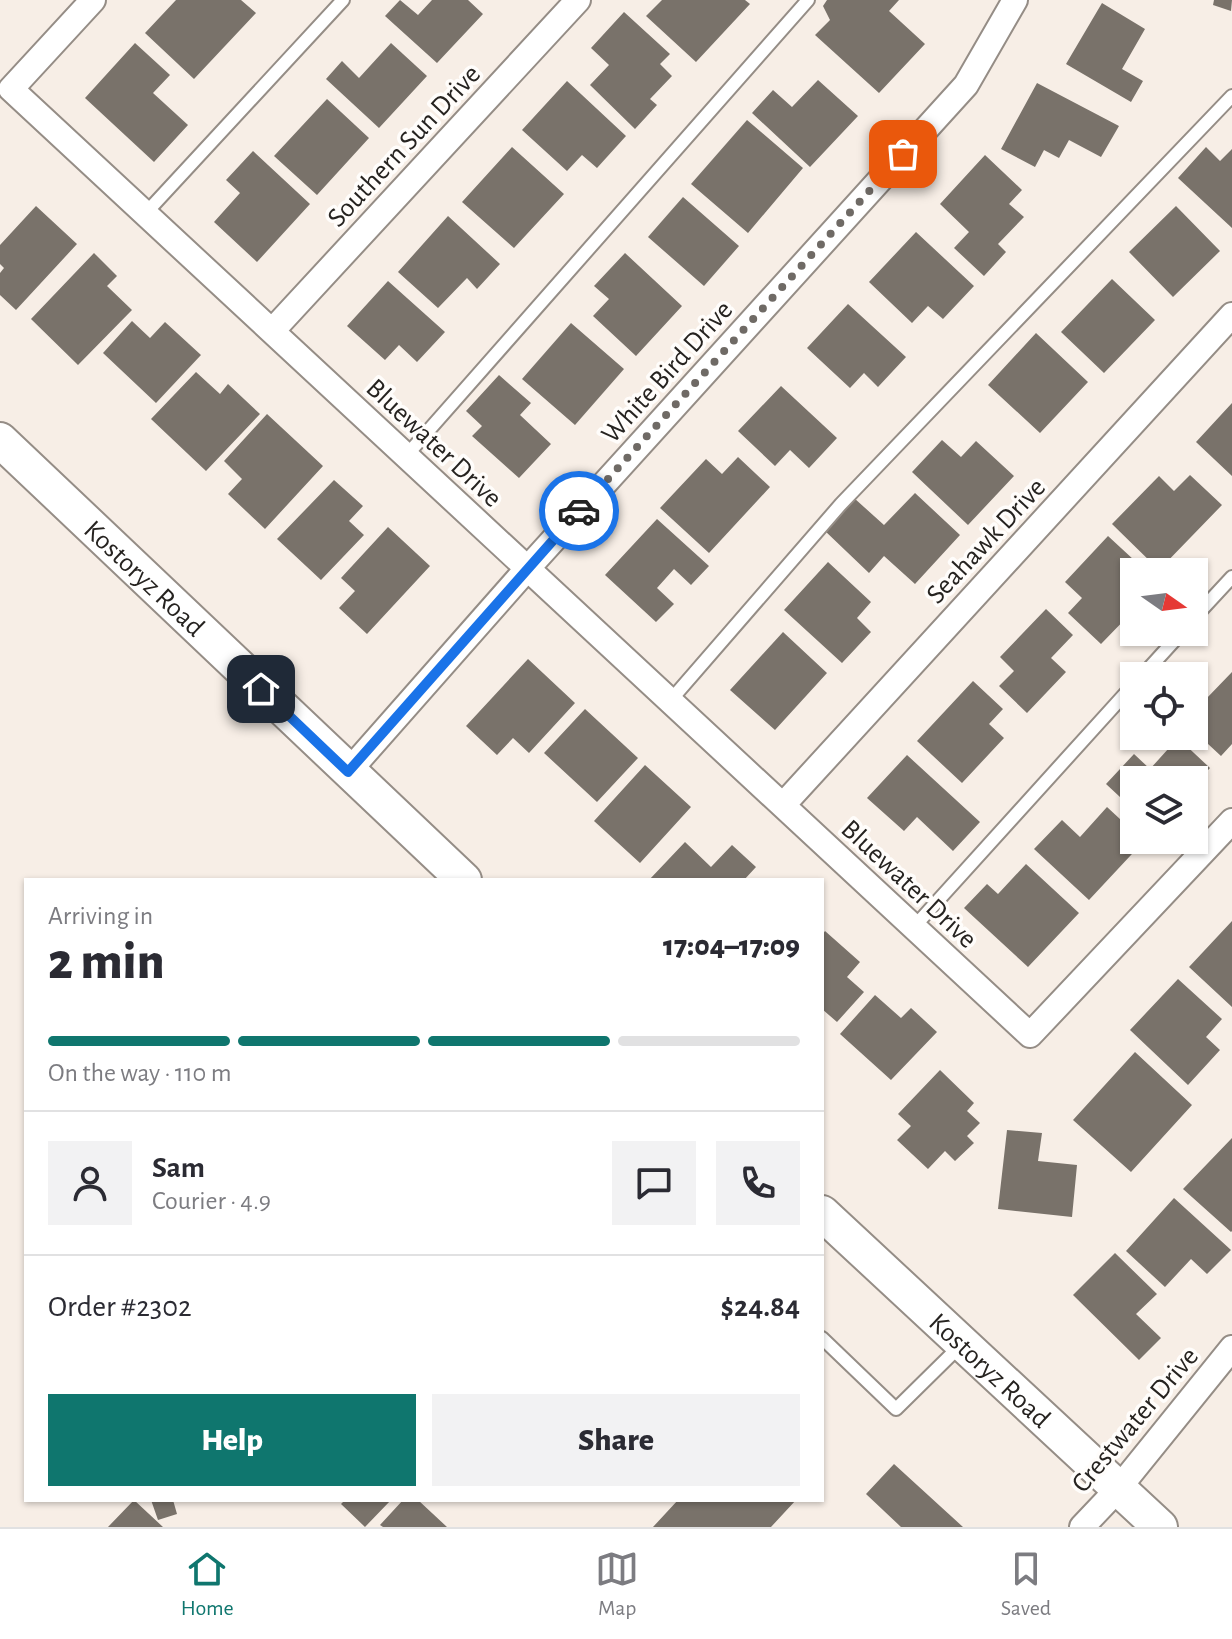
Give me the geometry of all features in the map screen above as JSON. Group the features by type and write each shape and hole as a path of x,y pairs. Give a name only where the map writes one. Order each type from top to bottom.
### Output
{"main road":[{"name":"Kostoryz Road","path":"0,440 462,878"},
{"name":"Kostoryz Road","path":"824,1215 1160,1527"}],"street":[{"name":"Bluewater Drive","path":"93,0 11,89 1030,1035 1232,821"},
{"name":"Southern Sun Drive","path":"272,331 578,0"},
{"name":"White Bird Drive","path":"348,772 527,569 966,85 1015,0"},
{"name":"Seahawk Drive","path":"783,805 1232,315"},
{"name":"Crestwater Drive","path":"1082,1527 1118,1489 1232,1348"}],"lane":[{"path":"145,214 343,0"},
{"path":"406,456 808,0"},
{"path":"670,701 841,504 1232,96"},
{"path":"1208,603 1232,577"},
{"path":"1155,662 1169,646"},
{"path":"914,927 1120,699"},
{"path":"824,1340 896,1409 962,1344"}],"building":[{"path":"176,0 241,0 256,13 194,79 145,33"},
{"path":"400,0 418,15 432,0 468,0 483,14 437,63 385,16"},
{"path":"662,0 745,0 750,4 696,62 646,16"},
{"path":"827,0 899,0 889,11 925,44 879,93 815,35 830,20 823,6"},
{"path":"1214,0 1232,0 1231,11 1213,5"},
{"path":"1102,3 1145,29 1122,69 1143,81 1131,102 1066,64"},
{"path":"624,12 670,54 660,64 672,76 650,99 657,105 635,129 590,85 609,65 591,48"},
{"path":"135,43 170,75 153,93 188,125 154,162 85,98"},
{"path":"391,43 427,76 379,128 326,79 342,61 359,78"},
{"path":"818,80 858,116 810,167 752,113 773,90 792,107"},
{"path":"567,81 626,136 597,168 582,155 567,171 522,130"},
{"path":"1037,83 1119,126 1101,157 1069,140 1059,158 1044,150 1035,167 1001,149"},
{"path":"327,99 369,138 317,195 274,156"},
{"path":"747,120 803,168 748,233 691,184"},
{"path":"512,147 564,194 514,248 462,202"},
{"path":"1206,147 1220,161 1232,149 1232,228 1178,178"},
{"path":"253,151 310,204 257,262 214,222 240,193 226,180"},
{"path":"985,155 1022,190 1009,204 1024,217 998,244 1006,252 984,276 954,248 969,232 940,204"},
{"path":"683,197 739,246 704,286 648,237"},
{"path":"36,206 77,244 16,310 0,295 0,273 4,268 0,264 0,245"},
{"path":"1176,206 1220,251 1173,297 1129,252"},
{"path":"448,216 500,264 477,289 467,278 438,308 398,272"},
{"path":"916,232 974,286 943,319 928,306 912,323 869,282"},
{"path":"94,253 117,276 107,286 132,310 78,365 31,319"},
{"path":"625,253 682,306 636,356 593,316 609,299 594,286"},
{"path":"1112,279 1155,320 1104,373 1061,332"},
{"path":"388,281 445,332 417,362 399,345 385,360 347,326"},
{"path":"848,304 906,357 878,387 864,373 850,388 807,348"},
{"path":"132,321 150,338 165,322 201,355 156,403 103,353"},
{"path":"571,323 624,369 575,425 522,379"},
{"path":"1036,333 1088,382 1040,433 988,385"},
{"path":"196,372 220,394 228,384 260,414 206,471 151,419"},
{"path":"499,375 531,403 520,415 551,444 519,478 472,436 482,426 466,411"},
{"path":"781,386 837,438 809,468 790,450 775,466 738,431"},
{"path":"1232,403 1232,476 1196,442"},
{"path":"267,414 323,466 265,529 228,494 242,479 224,461"},
{"path":"942,440 961,457 976,441 1014,476 968,525 912,472"},
{"path":"738,457 770,487 709,553 660,508 706,459 722,474"},
{"path":"1190,475 1222,505 1171,558 1147,558 1112,524 1159,476 1174,491"},
{"path":"334,480 363,506 349,521 364,535 321,580 277,539"},
{"path":"915,493 960,535 915,584 884,556 869,573 824,530 854,498 884,525"},
{"path":"657,519 709,566 691,585 674,569 657,588 674,604 656,622 605,575"},
{"path":"388,527 430,566 367,634 339,608 355,591 341,578"},
{"path":"1108,536 1132,558 1120,558 1120,624 1101,644 1068,613 1082,598 1065,582"},
{"path":"828,562 871,602 857,618 871,632 842,663 784,610"},
{"path":"1046,609 1073,635 1051,658 1066,672 1027,713 999,686 1014,671 1000,657"},
{"path":"783,632 827,673 775,730 730,690"},
{"path":"528,659 575,703 529,753 513,738 497,755 466,726"},
{"path":"1232,672 1232,744 1221,756 1208,744 1208,697"},
{"path":"973,681 1003,709 989,724 1004,738 962,783 917,741"},
{"path":"585,709 638,758 597,802 544,753"},
{"path":"1167,750 1191,750 1208,766 1153,766"},
{"path":"1134,754 1147,766 1123,766"},
{"path":"907,755 980,822 953,851 917,817 904,831 867,798"},
{"path":"645,765 691,807 640,863 594,821"},
{"path":"1120,769 1120,797 1106,784"},
{"path":"1107,807 1120,819 1120,854 1132,854 1089,900 1034,849 1062,820 1080,837"},
{"path":"685,842 711,867 732,845 756,867 746,878 651,878"},
{"path":"1026,864 1079,913 1028,967 964,908 987,884 998,894"},
{"path":"1232,921 1232,1007 1189,967"},
{"path":"824,932 860,962 847,977 864,992 837,1022 824,1011"},
{"path":"1178,979 1222,1019 1206,1037 1220,1050 1188,1085 1130,1030"},
{"path":"875,995 901,1018 911,1008 937,1032 891,1080 840,1034"},
{"path":"1135,1052 1192,1105 1131,1172 1073,1120"},
{"path":"940,1070 974,1103 967,1111 980,1123 967,1136 974,1143 955,1161 945,1151 928,1169 897,1140 911,1126 898,1114"},
{"path":"1007,1130 1042,1133 1038,1161 1077,1165 1072,1217 998,1209"},
{"path":"1232,1138 1232,1231 1231,1232 1183,1189"},
{"path":"1174,1198 1231,1250 1207,1274 1191,1259 1165,1287 1126,1251"},
{"path":"1115,1253 1157,1294 1136,1314 1161,1338 1139,1360 1073,1295"},
{"path":"894,1464 963,1527 901,1527 866,1494"},
{"path":"132,1502 136,1502 163,1527 108,1527"},
{"path":"152,1502 174,1502 177,1514 158,1520"},
{"path":"343,1502 389,1502 365,1527 341,1504"},
{"path":"401,1502 420,1502 447,1527 383,1527 380,1525"},
{"path":"676,1502 794,1502 771,1527 653,1527"}],"way so far":[{"path":"579,511 903,154"}],"route":[{"path":"261,689 348,772 579,511"}]}
